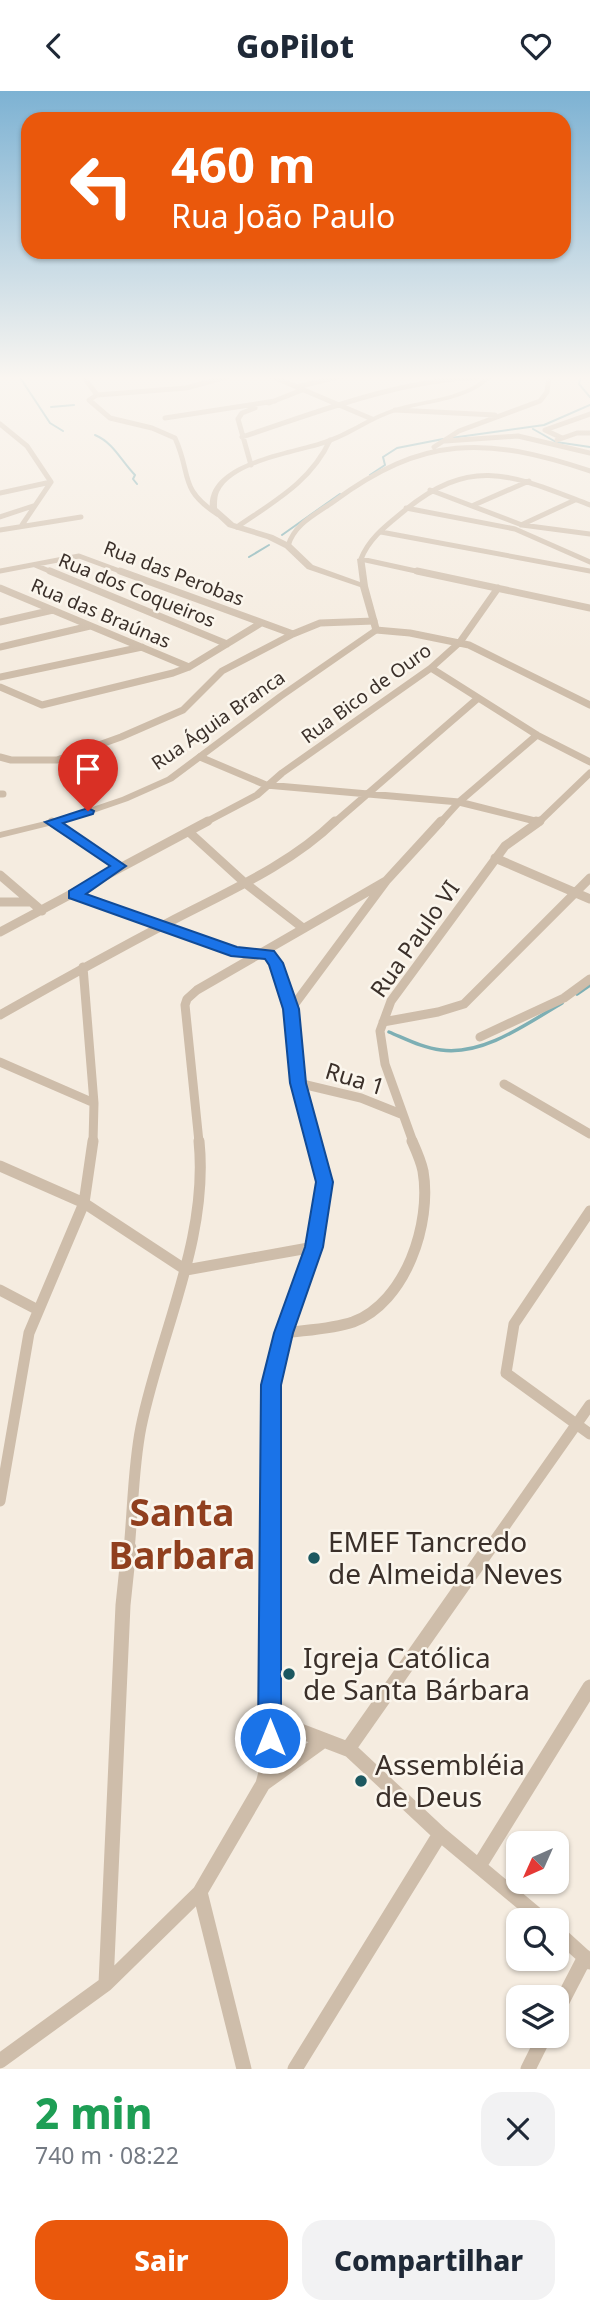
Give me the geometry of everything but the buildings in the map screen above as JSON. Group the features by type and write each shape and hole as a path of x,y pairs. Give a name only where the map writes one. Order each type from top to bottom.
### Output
{"street":[{"path":"42,468 51,482"},
{"path":"185,468 188,491 216,514 237,527 270,537 288,547 310,567 365,586"},
{"path":"216,514 213,498 221,484 246,468"},
{"path":"237,527 311,474 315,468"},
{"path":"288,547 289,540 300,527 363,477 380,468"},
{"path":"375,626 361,559 366,546 429,490 480,473 506,475 590,505"},
{"path":"474,505 529,481"},
{"path":"0,492 51,482"},
{"path":"22,525 51,482"},
{"path":"429,490 474,505 590,562"},
{"path":"518,527 575,499"},
{"path":"0,517 40,502"},
{"path":"406,508 518,527 590,534"},
{"path":"0,530 80,517"},
{"path":"381,532 590,571"},
{"name":"Rua das Perobas","path":"0,571 79,555 293,634"},
{"path":"361,559 589,608"},
{"name":"Rua dos Coqueiros","path":"35,565 227,644"},
{"name":"Rua das Braúnas","path":"0,588 189,667"},
{"name":"Rua Bico de Ouro","path":"0,932 74,894 119,866 257,795 266,785 431,668 460,642 498,588"},
{"path":"0,622 54,610"},
{"path":"0,687 42,705 173,673 189,667 261,623"},
{"path":"0,757 11,760 57,760 121,737 183,710 222,671 293,634 320,624 375,626 460,642 492,655 590,705"},
{"path":"0,647 91,626"},
{"name":"Rua Águia Branca","path":"0,835 69,818 125,799 170,779 375,626"},
{"path":"0,677 142,647"},
{"path":"431,668 537,735 588,762"},
{"path":"0,1015 83,967 245,883 323,834 364,795 477,699"},
{"path":"291,1009 386,881 459,802 537,735"},
{"path":"200,757 266,785 459,802 539,822"},
{"name":"Rua Paulo VI","path":"284,1333 353,1322 385,1303 408,1267 423,1219 423,1171 385,1064 380,1031 383,1022 391,1001 505,846 539,822 590,772 588,762"},
{"path":"52,822 119,866"},
{"path":"189,832 245,883 303,928"},
{"path":"495,859 590,899"},
{"path":"0,875 42,911"},
{"path":"383,1022 438,1012 464,1004 590,878"},
{"path":"106,1984 123,1605 141,1429 186,1270 202,1169 185,1005 191,994 386,881"},
{"path":"0,2061 106,1984 200,1892 263,1784 270,1757 271,1385 284,1333 314,1247 324,1182 298,1083 291,1009 273,958 263,953 236,952 74,894"},
{"path":"0,902 29,902"},
{"path":"0,1501 29,1333 84,1203 93,1142 94,1103 83,967"},
{"path":"480,1037 564,998 590,979"},
{"path":"0,1062 94,1103"},
{"name":"Rua 1","path":"298,1083 361,1098 401,1114"},
{"path":"504,1084 590,1134"},
{"path":"0,1166 84,1203 186,1270 314,1247"},
{"path":"590,1211 514,1324 506,1373 590,1434"},
{"path":"0,1290 38,1310"},
{"path":"348,1749 590,1405"},
{"path":"479,1867 590,1687"},
{"path":"270,1719 348,1749 440,1834 528,1908"},
{"path":"263,1784 324,1740"},
{"path":"295,2069 440,1834"},
{"path":"200,1892 244,2069"},
{"path":"569,1943 588,1960 569,1991"},
{"path":"528,2069 538,2048"}],"waterway":[{"path":"130,468 137,484"},
{"path":"370,475 380,468"},
{"path":"282,535 340,494"},
{"path":"249,557 269,545"},
{"path":"577,994 590,985"},
{"path":"389,1032 434,1049 457,1051 489,1043 562,1003"}],"place":[{"name":"EMEF Tancredo de Almeida Neves","path":"314,1558"},
{"name":"Igreja Católica de Santa Bárbara","path":"289,1674"},
{"name":"Assembléia de Deus","path":"361,1781"}],"district":[{"name":"Santa Barbara","path":"182,1534"}],"route":[{"path":"88,811 52,822 119,866 74,894 236,952 269,954 276,963 291,1009 298,1083 324,1182 314,1247 284,1333 271,1385 270,1738"}]}
